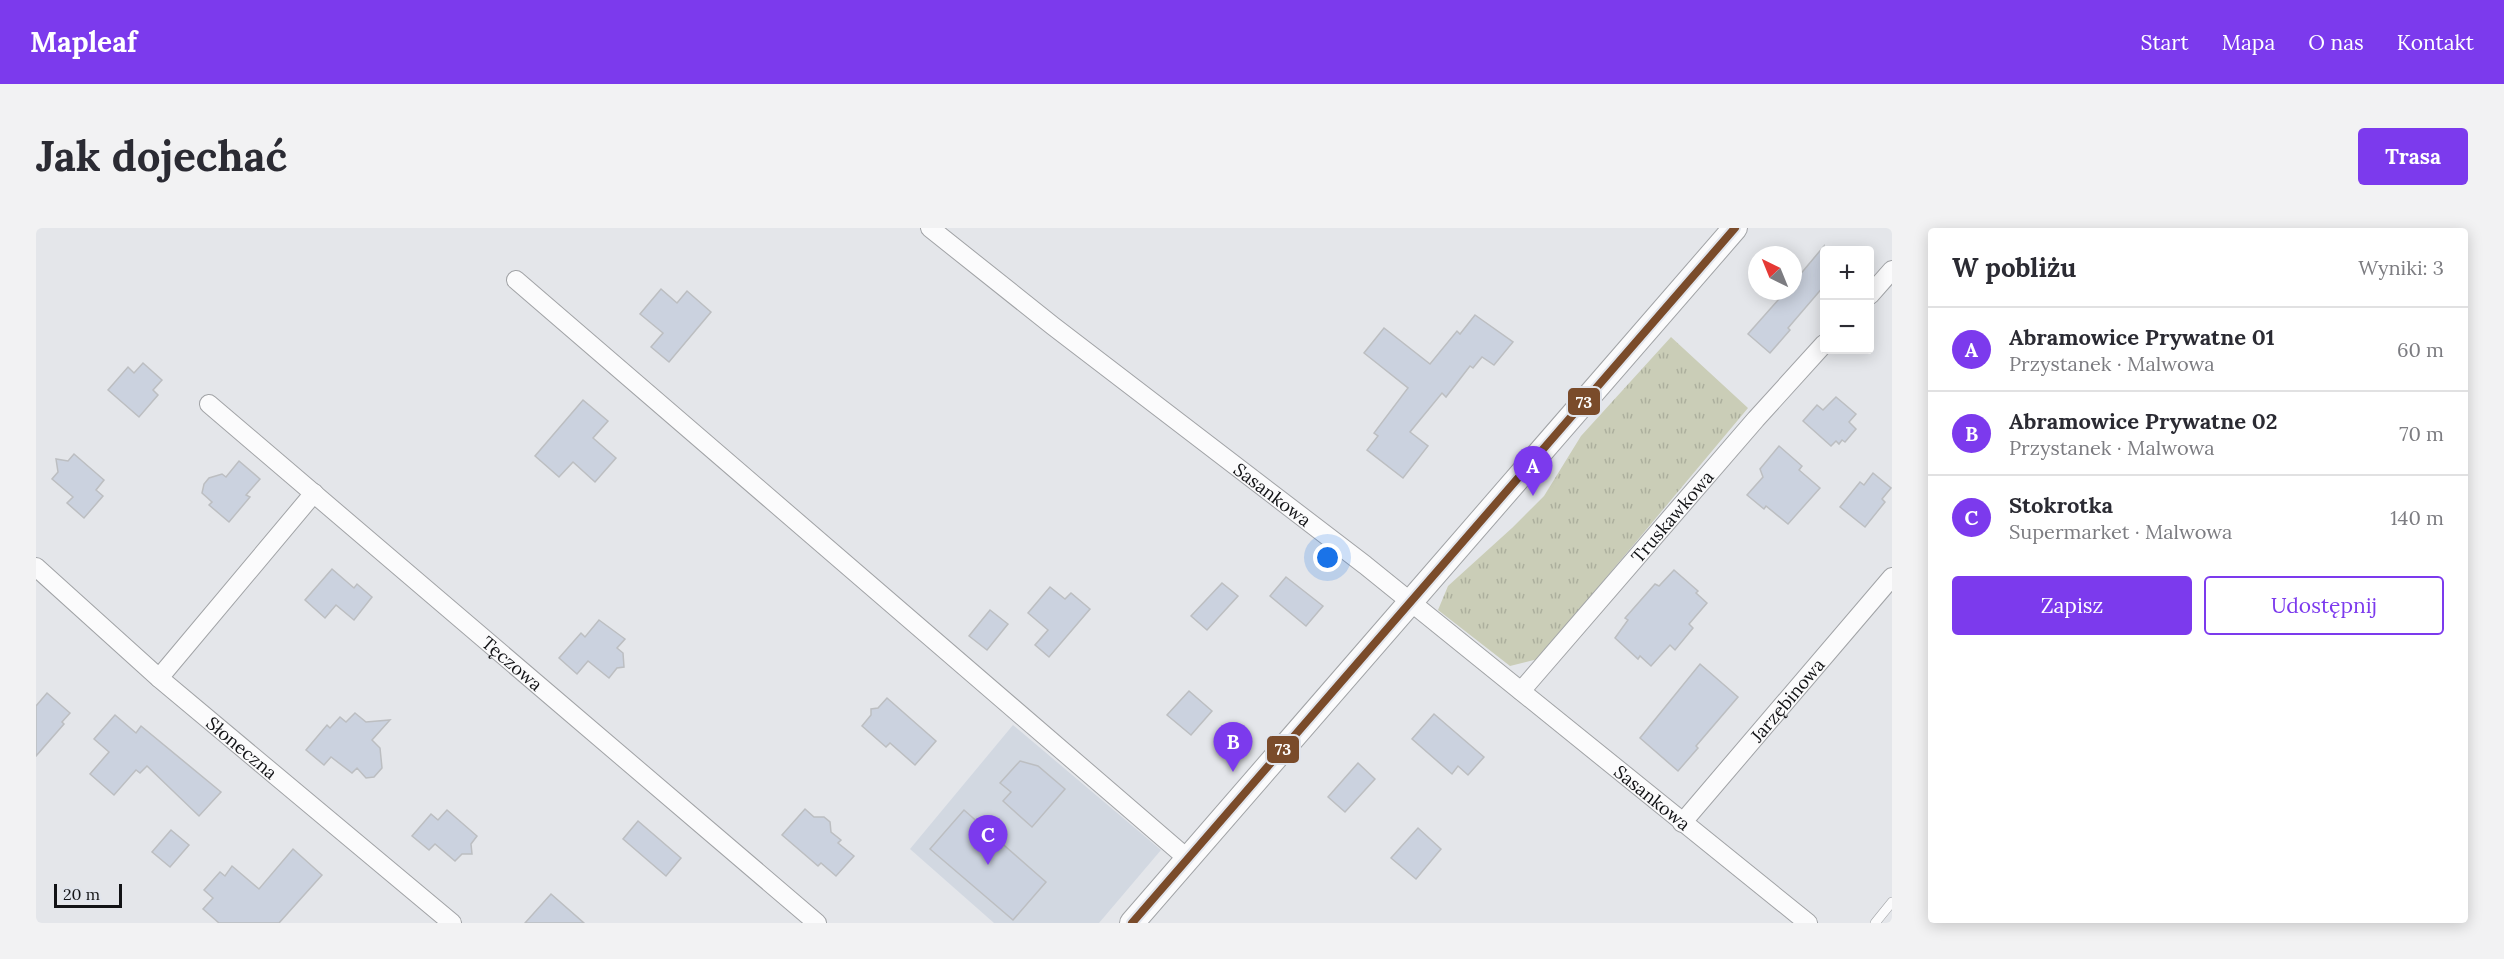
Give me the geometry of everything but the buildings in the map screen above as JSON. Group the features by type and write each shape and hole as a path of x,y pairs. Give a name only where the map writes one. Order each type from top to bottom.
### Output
{"street":[{"name":"Sasankowa","path":"930,228 1231,464 1279,498 1808,923"},
{"path":"1132,923 1735,228"},
{"path":"1874,290 1892,270"},
{"path":"516,279 1188,859"},
{"name":"Truskawkowa","path":"1521,691 1756,419 1820,348"},
{"name":"Tęczowa","path":"209,404 817,923"},
{"path":"159,678 314,493"},
{"name":"Słoneczna","path":"36,567 159,678 452,923"},
{"name":"Jarzębinowa","path":"1682,824 1892,577"}],"lane":[{"path":"1875,923 1892,902"}],"shaded area":[{"path":"1013,725 1161,850 1099,923 994,923 910,849"}],"green space":[{"path":"1671,337 1748,408 1538,659 1510,666 1438,610 1448,586 1544,496 1581,436"}],"transit line":[{"name":"73","path":"1132,923 1735,228"}],"place":[{"name":"Abramowice Prywatne 01","path":"1533,496"},
{"name":"Abramowice Prywatne 02","path":"1233,772"},
{"name":"Stokrotka","path":"988,865"}]}
